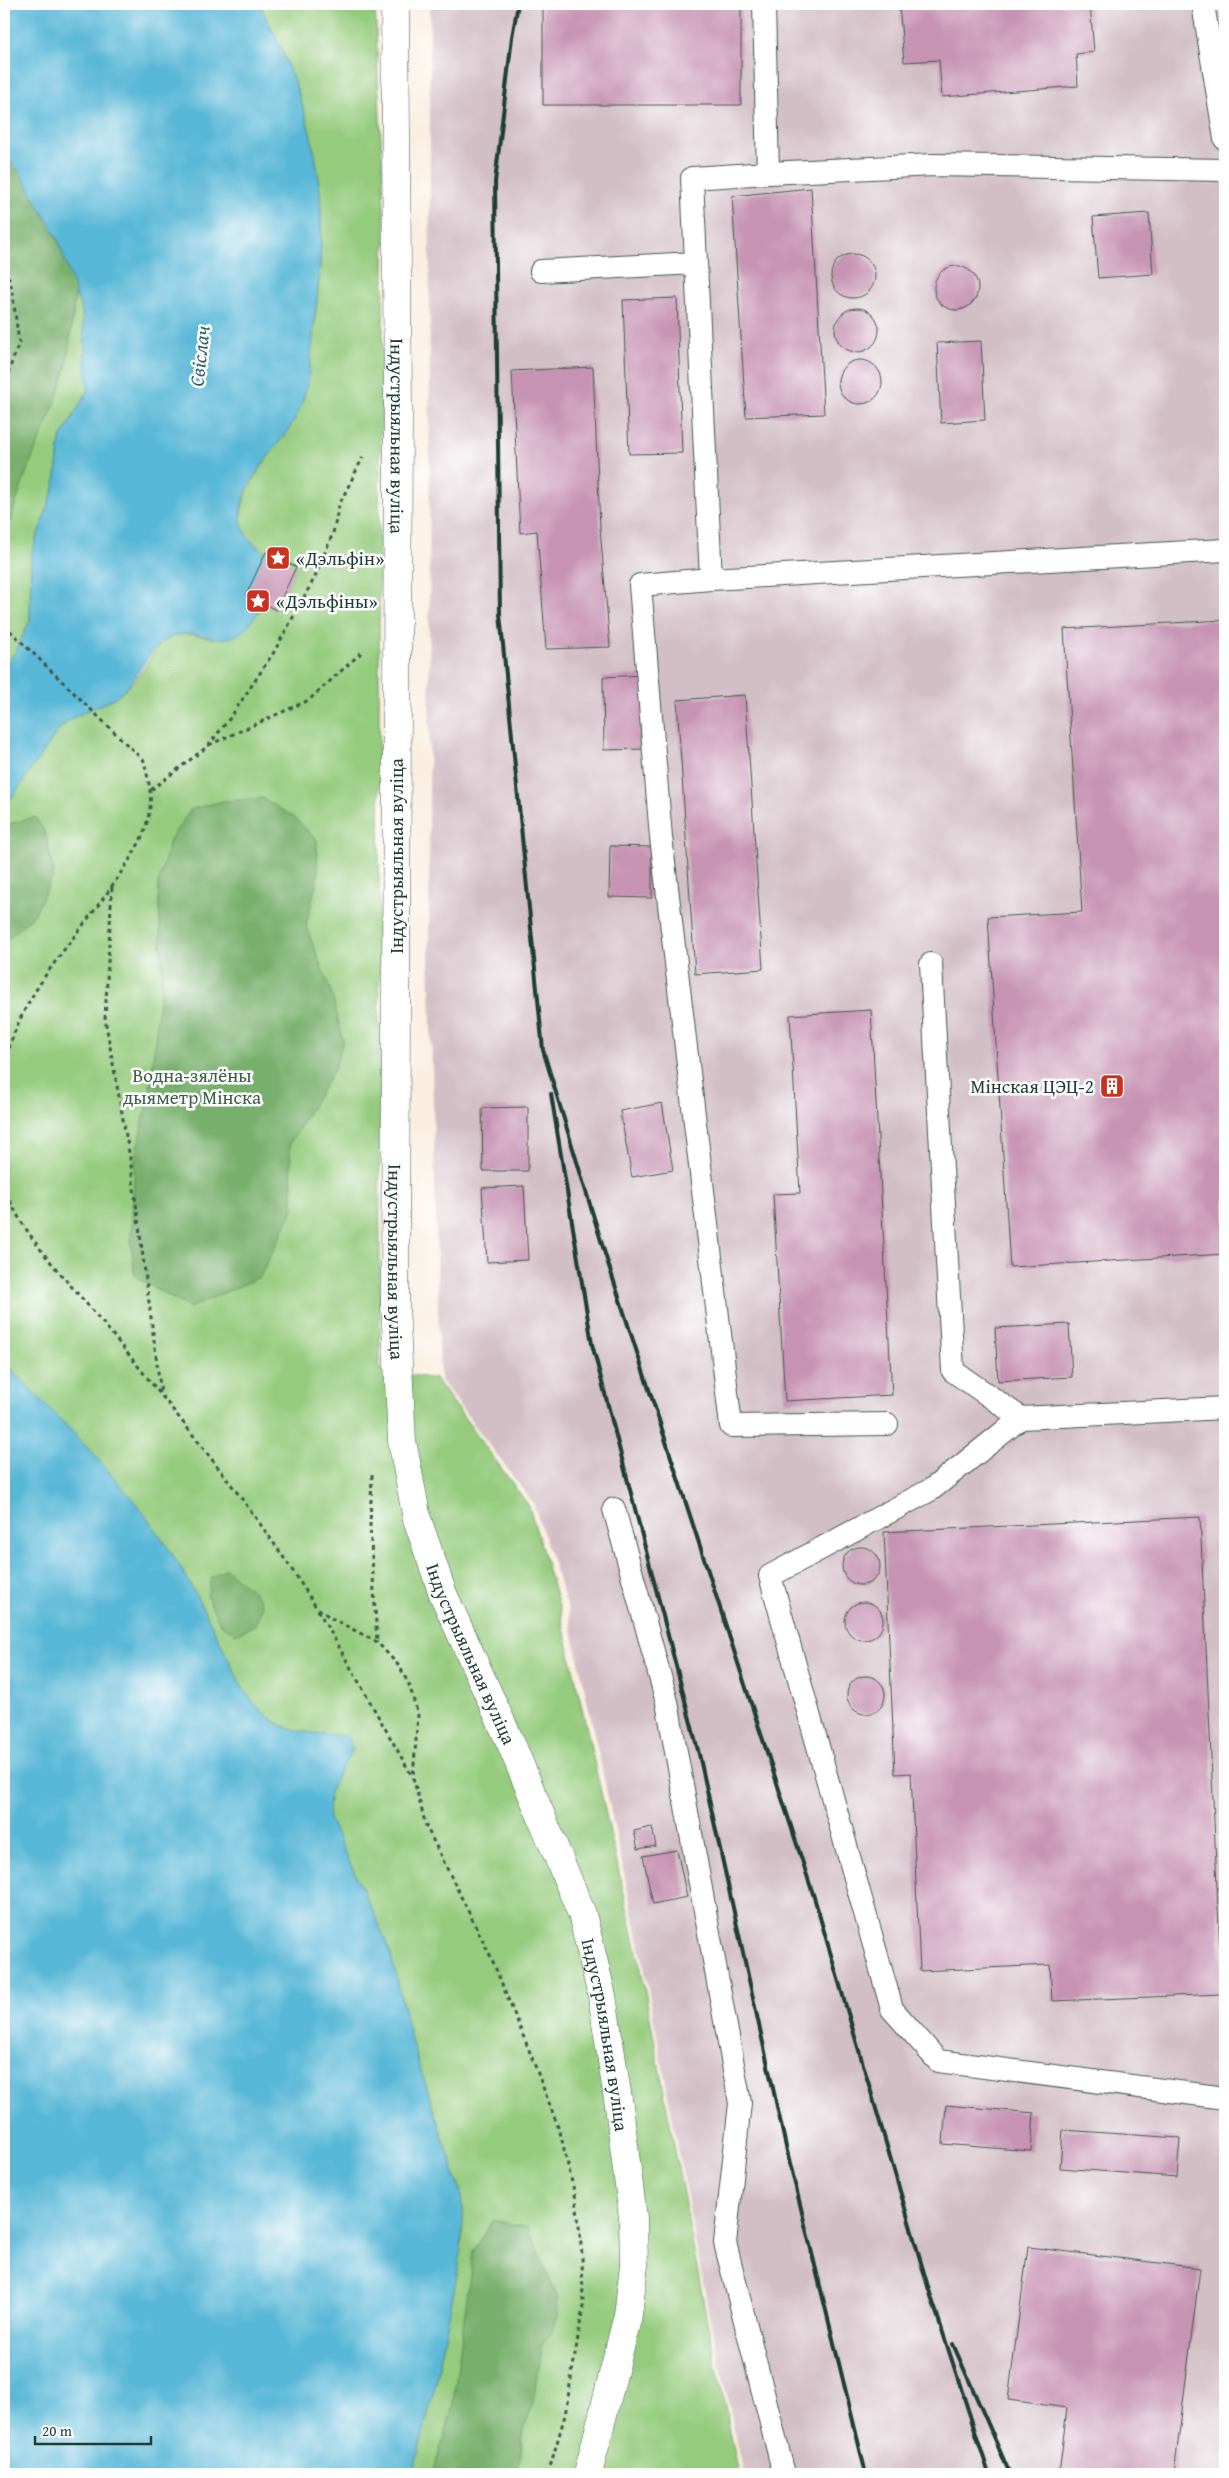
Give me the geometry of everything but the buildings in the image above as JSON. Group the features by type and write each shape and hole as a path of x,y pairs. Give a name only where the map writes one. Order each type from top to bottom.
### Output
{"street":[{"name":"Індустрыяльная вуліца","path":"395,4 398,406 395,1305 402,1441 416,1519 443,1594 512,1746 582,1914 602,1996 620,2106 633,2218 634,2265 628,2315 588,2474"}],"lane":[{"path":"764,4 768,173"},
{"path":"1203,4 1225,139"},
{"path":"711,579 692,178 933,165 1225,170"},
{"path":"541,271 696,263"},
{"path":"887,1424 731,1426 661,837 640,585 711,579 1225,550"},
{"path":"931,964 953,1371 1021,1418"},
{"path":"1225,1408 1021,1418 932,1488 770,1576 892,2009 938,2061 1225,2098"},
{"path":"614,1509 668,1702 740,2102 726,2244 784,2474"}],"path":[{"path":"4,261 15,304 19,343 9,370 4,400"},
{"path":"208,746 230,718 274,652 315,577 334,533 339,505 364,454"},
{"path":"4,625 144,761 151,790 150,812 142,841 112,887 22,1010 7,1050 4,1070"},
{"path":"151,790 208,746 309,700 365,649"},
{"path":"112,887 105,1019 130,1158 161,1395"},
{"path":"4,1186 8,1199 43,1253 161,1395 247,1504 316,1608 413,1777 426,1826 491,1957 560,2132 576,2199 582,2254 584,2307 566,2406 548,2474"},
{"path":"316,1608 377,1642 400,1667 410,1687 418,1715 413,1777"}],"shaded area":[{"path":"430,4 1225,4 1225,2474 744,2474 709,2315 644,1966 566,1602 533,1503 440,1379 429,948"}],"green space":[{"name":"Водна-зялёны дыяметр Мінска","path":"259,4 375,4 385,229 379,520 380,1370 436,1379 529,1506 559,1606 641,1969 706,2315 739,2474 413,2474 436,2382 461,2254 463,2216 460,2189 412,2044 391,1955 378,1922 329,1819 329,1800 334,1782 353,1750 346,1736 313,1733 288,1728 277,1723 256,1705 244,1690 196,1594 163,1540 107,1470 4,1362 4,809 59,729 75,717 121,693 143,669 157,648 166,640 177,636 192,635 213,639 256,616 263,603 266,552 251,541 244,532 241,517 244,500 253,481 299,407 307,382 320,263 321,224 317,168 308,125 295,83"},
{"path":"4,140 78,272 67,364 56,401 28,468 9,523 4,525 4,267 11,258 12,237 4,226"},
{"path":"4,156 58,239 82,312 88,390 60,440 55,485 31,555 30,620 15,653 4,666"},
{"path":"263,798 295,818 317,840 318,876 306,926 332,994 343,1041 334,1070 290,1143 293,1210 260,1277 190,1308 135,1277 131,1242 135,1157 150,1091 162,971 158,884 170,840 191,809 224,801"},
{"path":"35,817 46,834 54,874 34,915 4,942 4,825"},
{"path":"226,1569 257,1595 263,1606 255,1625 236,1634 220,1624 207,1597 211,1578"},
{"path":"494,2220 528,2228 558,2298 558,2317 551,2333 541,2347 533,2404 524,2430 520,2461 515,2474 433,2474 452,2409 473,2251"}],"water":[{"name":"Свіслач","path":"4,4 259,4 287,63 308,125 317,167 321,226 320,267 305,394 290,427 254,476 242,502 241,516 247,535 260,549 296,567 276,610 263,603 250,623 239,634 227,638 193,634 180,635 166,640 159,645 121,693 75,717 59,729 4,809 4,666 15,653 30,620 31,555 55,485 60,440 88,390 82,312 58,239 19,171 4,156"},
{"path":"4,1362 87,1448 146,1516 186,1576 244,1690 256,1705 277,1723 288,1728 347,1736 353,1750 331,1791 328,1809 329,1819 378,1922 391,1955 412,2044 460,2189 463,2216 461,2254 436,2382 413,2474 4,2474"}],"railway":[{"path":"518,4 512,37 495,182 500,614 543,1050 605,1254 814,1897 929,2290 989,2474"},
{"path":"551,1094 592,1344 699,1754 786,2147 866,2474"},
{"path":"953,2344 1010,2474"}],"place":[{"name":"«Дэльфін»","path":"278,558"},
{"name":"«Дэльфіны»","path":"258,601"},
{"name":"Мінская ЦЭЦ-2","path":"1112,1086"}]}
